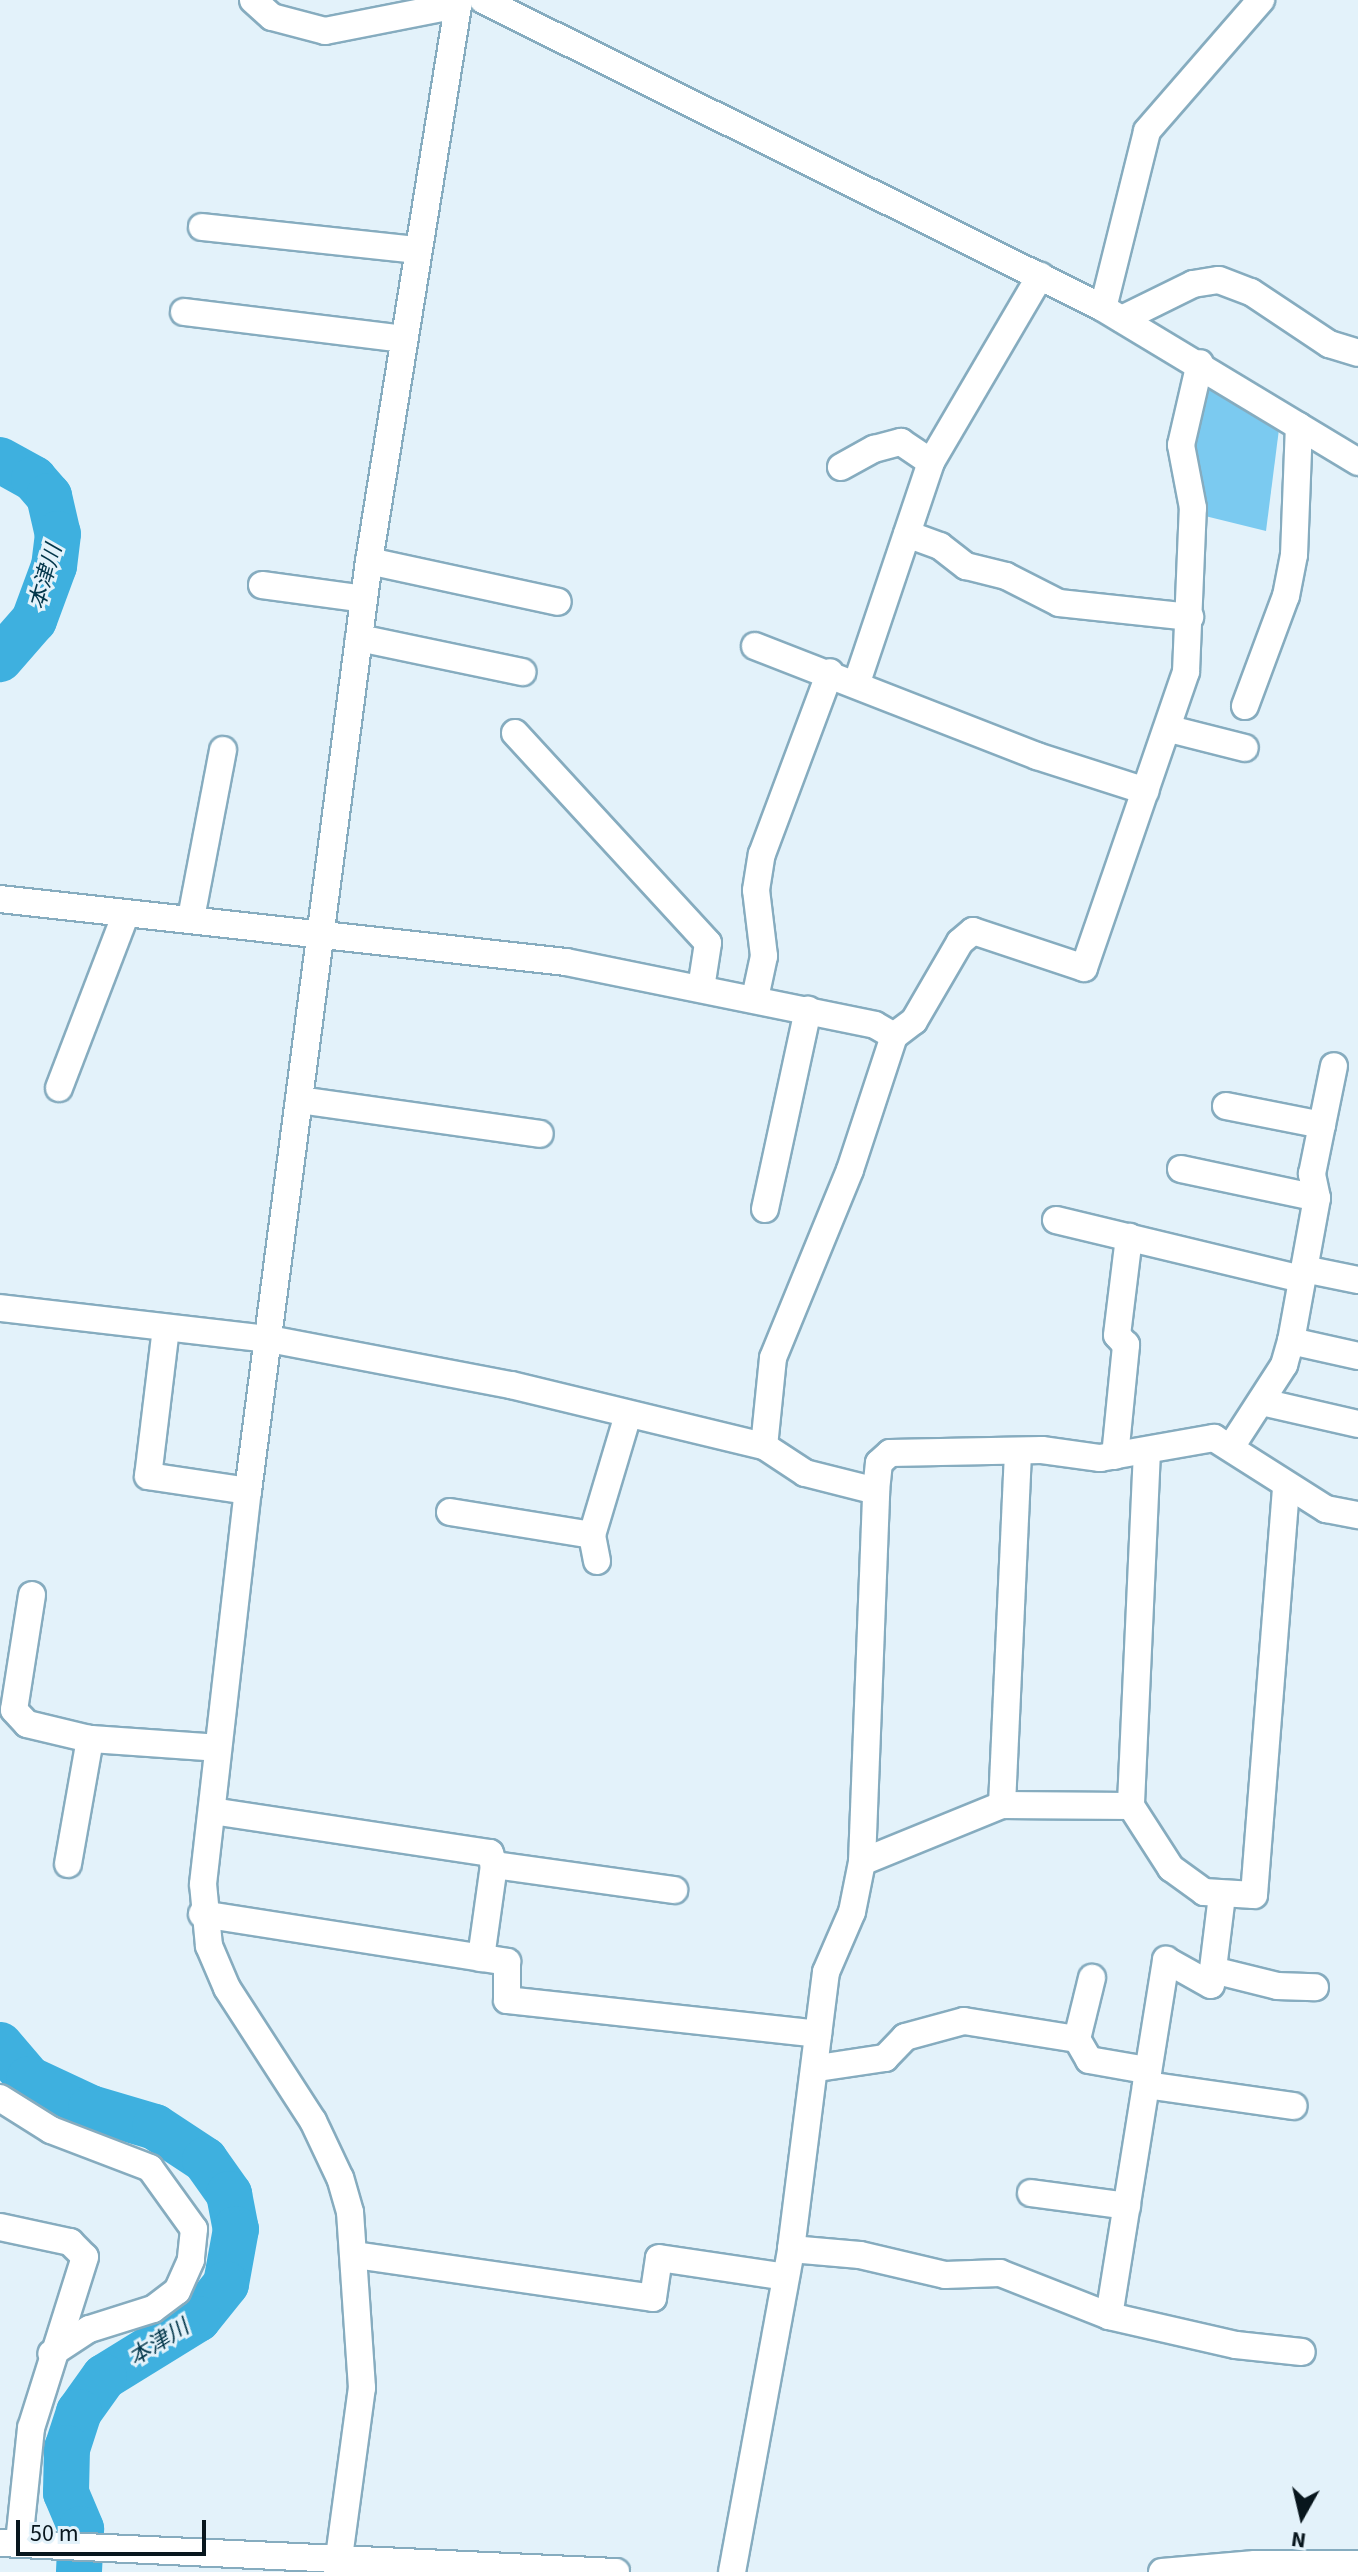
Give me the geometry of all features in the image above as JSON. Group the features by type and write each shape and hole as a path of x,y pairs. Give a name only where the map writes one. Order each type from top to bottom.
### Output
{"street":[{"path":"253,0 272,17 325,31 467,2 1040,276 1200,363 1358,462"},
{"path":"1112,314 1147,131 1261,0"},
{"path":"337,2564 362,2388 355,2255 340,2178 313,2121 227,1988 202,1914 248,1491 369,561 417,250 467,2"},
{"path":"202,227 417,250"},
{"path":"857,682 931,462 1040,276"},
{"path":"1112,314 1193,284 1219,280 1251,292 1329,344 1358,353"},
{"path":"184,312 403,339"},
{"path":"764,1446 773,1358 850,1170 894,1036 914,1021 960,942 973,931 1084,968 1170,729 1186,672 1193,508 1181,445 1200,363"},
{"path":"1245,706 1286,596 1294,555 1299,426"},
{"path":"841,467 874,449 901,442 931,462"},
{"path":"907,534 940,546 966,566 1006,576 1059,603 1190,617"},
{"path":"369,561 558,602"},
{"path":"262,585 364,599"},
{"path":"359,638 522,672"},
{"path":"755,646 857,682 873,694 1037,756 1146,791"},
{"path":"755,998 764,956 756,890 762,854 830,672"},
{"path":"1170,729 1245,748"},
{"path":"515,733 708,943 701,988"},
{"path":"191,918 223,750"},
{"path":"0,899 125,916 191,918 566,962 755,998 875,1025 894,1036"},
{"path":"59,1088 125,916"},
{"path":"765,1209 808,1010"},
{"path":"1231,1447 1262,1402 1291,1341 1317,1198 1312,1174 1334,1066"},
{"path":"299,1100 540,1134"},
{"path":"1226,1106 1322,1125"},
{"path":"1181,1169 1317,1198"},
{"path":"1056,1220 1303,1274 1358,1280"},
{"path":"1115,1456 1126,1345 1117,1335 1129,1237"},
{"path":"0,1308 269,1339 511,1385 764,1446 805,1473 876,1491"},
{"path":"166,1328 148,1476 248,1491"},
{"path":"1291,1341 1358,1356"},
{"path":"1262,1402 1358,1424"},
{"path":"597,1561 592,1535 628,1415"},
{"path":"732,2572 791,2249 818,2068 818,2034 826,1972 852,1912 862,1862 879,1463 890,1453 1115,1456 1214,1438 1326,1509 1358,1515"},
{"path":"1147,1451 1131,1806 1171,1868 1204,1892 1254,1895 1286,1486"},
{"path":"1002,1805 1018,1453"},
{"path":"450,1512 592,1535"},
{"path":"32,1595 14,1710 27,1724 90,1739 218,1748"},
{"path":"68,1864 90,1739"},
{"path":"862,1862 1002,1805 1131,1806"},
{"path":"212,1811 490,1853 494,1865 481,1958"},
{"path":"494,1865 674,1890"},
{"path":"1109,2316 1127,2206 1141,2077 1166,1960 1211,1985 1222,1895"},
{"path":"202,1914 507,1962 507,2000 818,2034"},
{"path":"1213,1970 1277,1986 1315,1987"},
{"path":"1092,1978 1077,2039 1089,2060 1141,2077 1294,2106"},
{"path":"818,2068 885,2058 905,2037 964,2021 1077,2039"},
{"path":"0,2098 51,2130 150,2168 194,2229 191,2260 177,2291 153,2309 89,2329 51,2354"},
{"path":"1031,2193 1127,2206"},
{"path":"0,2227 70,2242 85,2257 51,2354 31,2428 10,2543 112,2546 337,2564 616,2572"},
{"path":"791,2249 860,2255 945,2275 1000,2273 1109,2316 1236,2345 1302,2352"},
{"path":"355,2255 653,2298 659,2258 786,2277"},
{"path":"1162,2572 1358,2564"}],"shaded area":[{"path":"1204,383 1279,429 1266,531 1201,515 1187,446"}],"waterway":[{"name":"本津川","path":"0,460 34,479 49,496 58,534 54,566 34,620 0,659"},
{"name":"本津川","path":"0,2045 29,2079 91,2108 155,2127 205,2160 229,2194 236,2229 226,2284 198,2319 104,2377 79,2412 67,2448 66,2493 81,2529 79,2572"}]}
